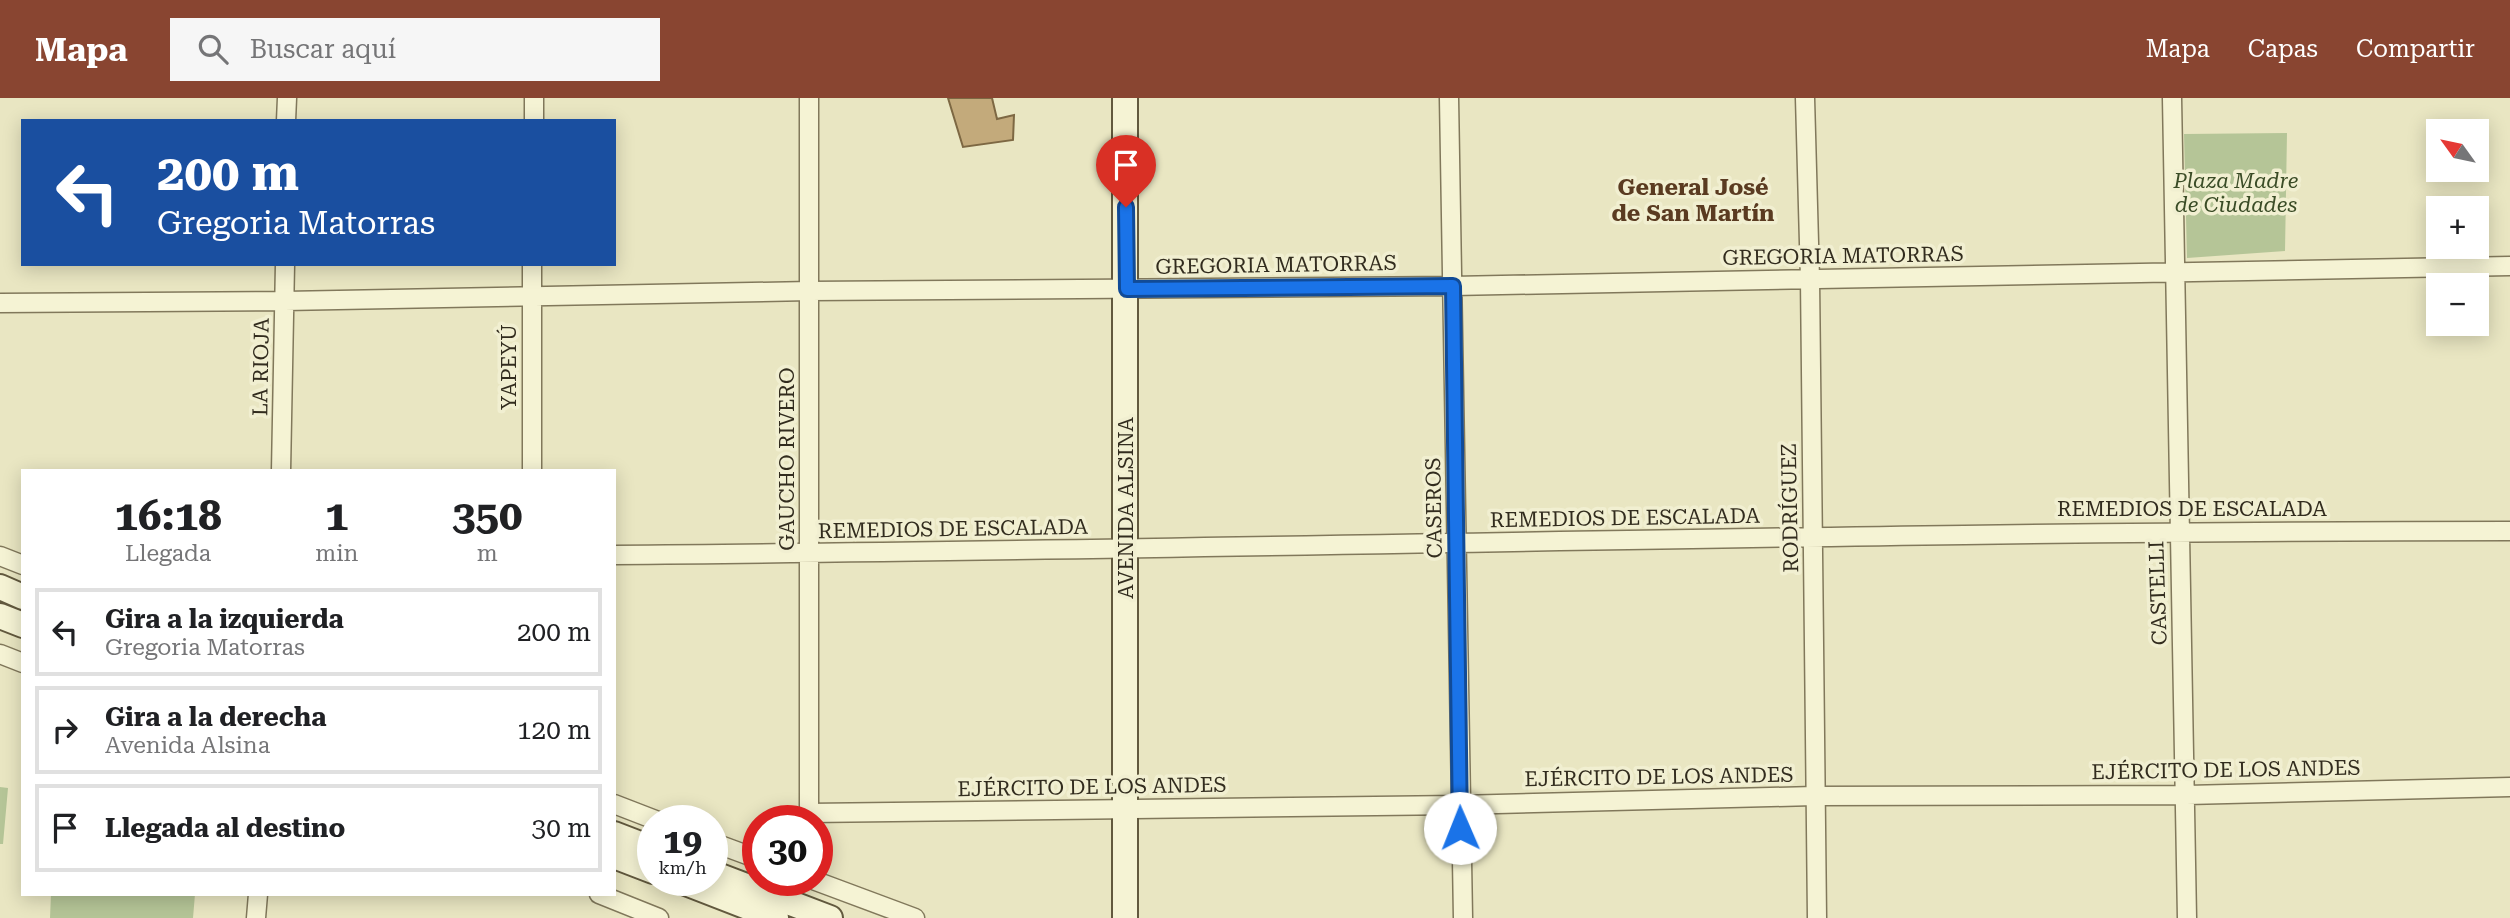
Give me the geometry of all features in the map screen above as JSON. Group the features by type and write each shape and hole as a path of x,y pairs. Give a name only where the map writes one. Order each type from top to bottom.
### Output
{"main road":[{"name":"AVENIDA ALSINA","path":"1125,98 1125,918"},
{"path":"0,587 21,596"},
{"path":"0,616 21,624"},
{"path":"616,835 637,843"},
{"path":"616,857 637,865"},
{"path":"728,879 830,918"},
{"path":"719,896 776,918"}],"street":[{"path":"286,98 286,119"},
{"path":"534,98 534,119"},
{"name":"GAUCHO RIVERO","path":"809,98 809,805"},
{"name":"CASEROS","path":"1449,98 1462,918"},
{"name":"RODRÍGUEZ","path":"1805,98 1810,279 1817,918"},
{"name":"CASTELLI","path":"2172,98 2179,531 2187,795 2187,918"},
{"name":"LA RIOJA","path":"282,469 285,266"},
{"name":"YAPEYÚ","path":"532,266 532,469"},
{"name":"GREGORIA MATORRAS","path":"0,303 285,301 810,290 1453,286 2510,266"},
{"name":"REMEDIOS DE ESCALADA","path":"616,555 2179,531 2510,531"},
{"path":"0,556 21,564"},
{"path":"0,654 21,662"},
{"name":"EJÉRCITO DE LOS ANDES","path":"833,816 1814,796 2187,795 2510,787"},
{"path":"616,805 637,813"},
{"path":"833,887 915,918"},
{"path":"256,918 258,896"},
{"path":"604,896 659,918"}],"green space":[{"name":"Plaza Madre de Ciudades","path":"2287,133 2285,251 2187,258 2184,134"},
{"path":"0,787 8,788 3,844 0,844"},
{"path":"51,896 195,896 193,918 50,918"}],"building":[{"path":"948,98 992,98 997,119 1014,115 1013,140 963,147"}],"district":[{"name":"General José de San Martín","path":"1693,200"}],"route":[{"path":"1126,207 1127,289 1453,286 1460,828"}]}
